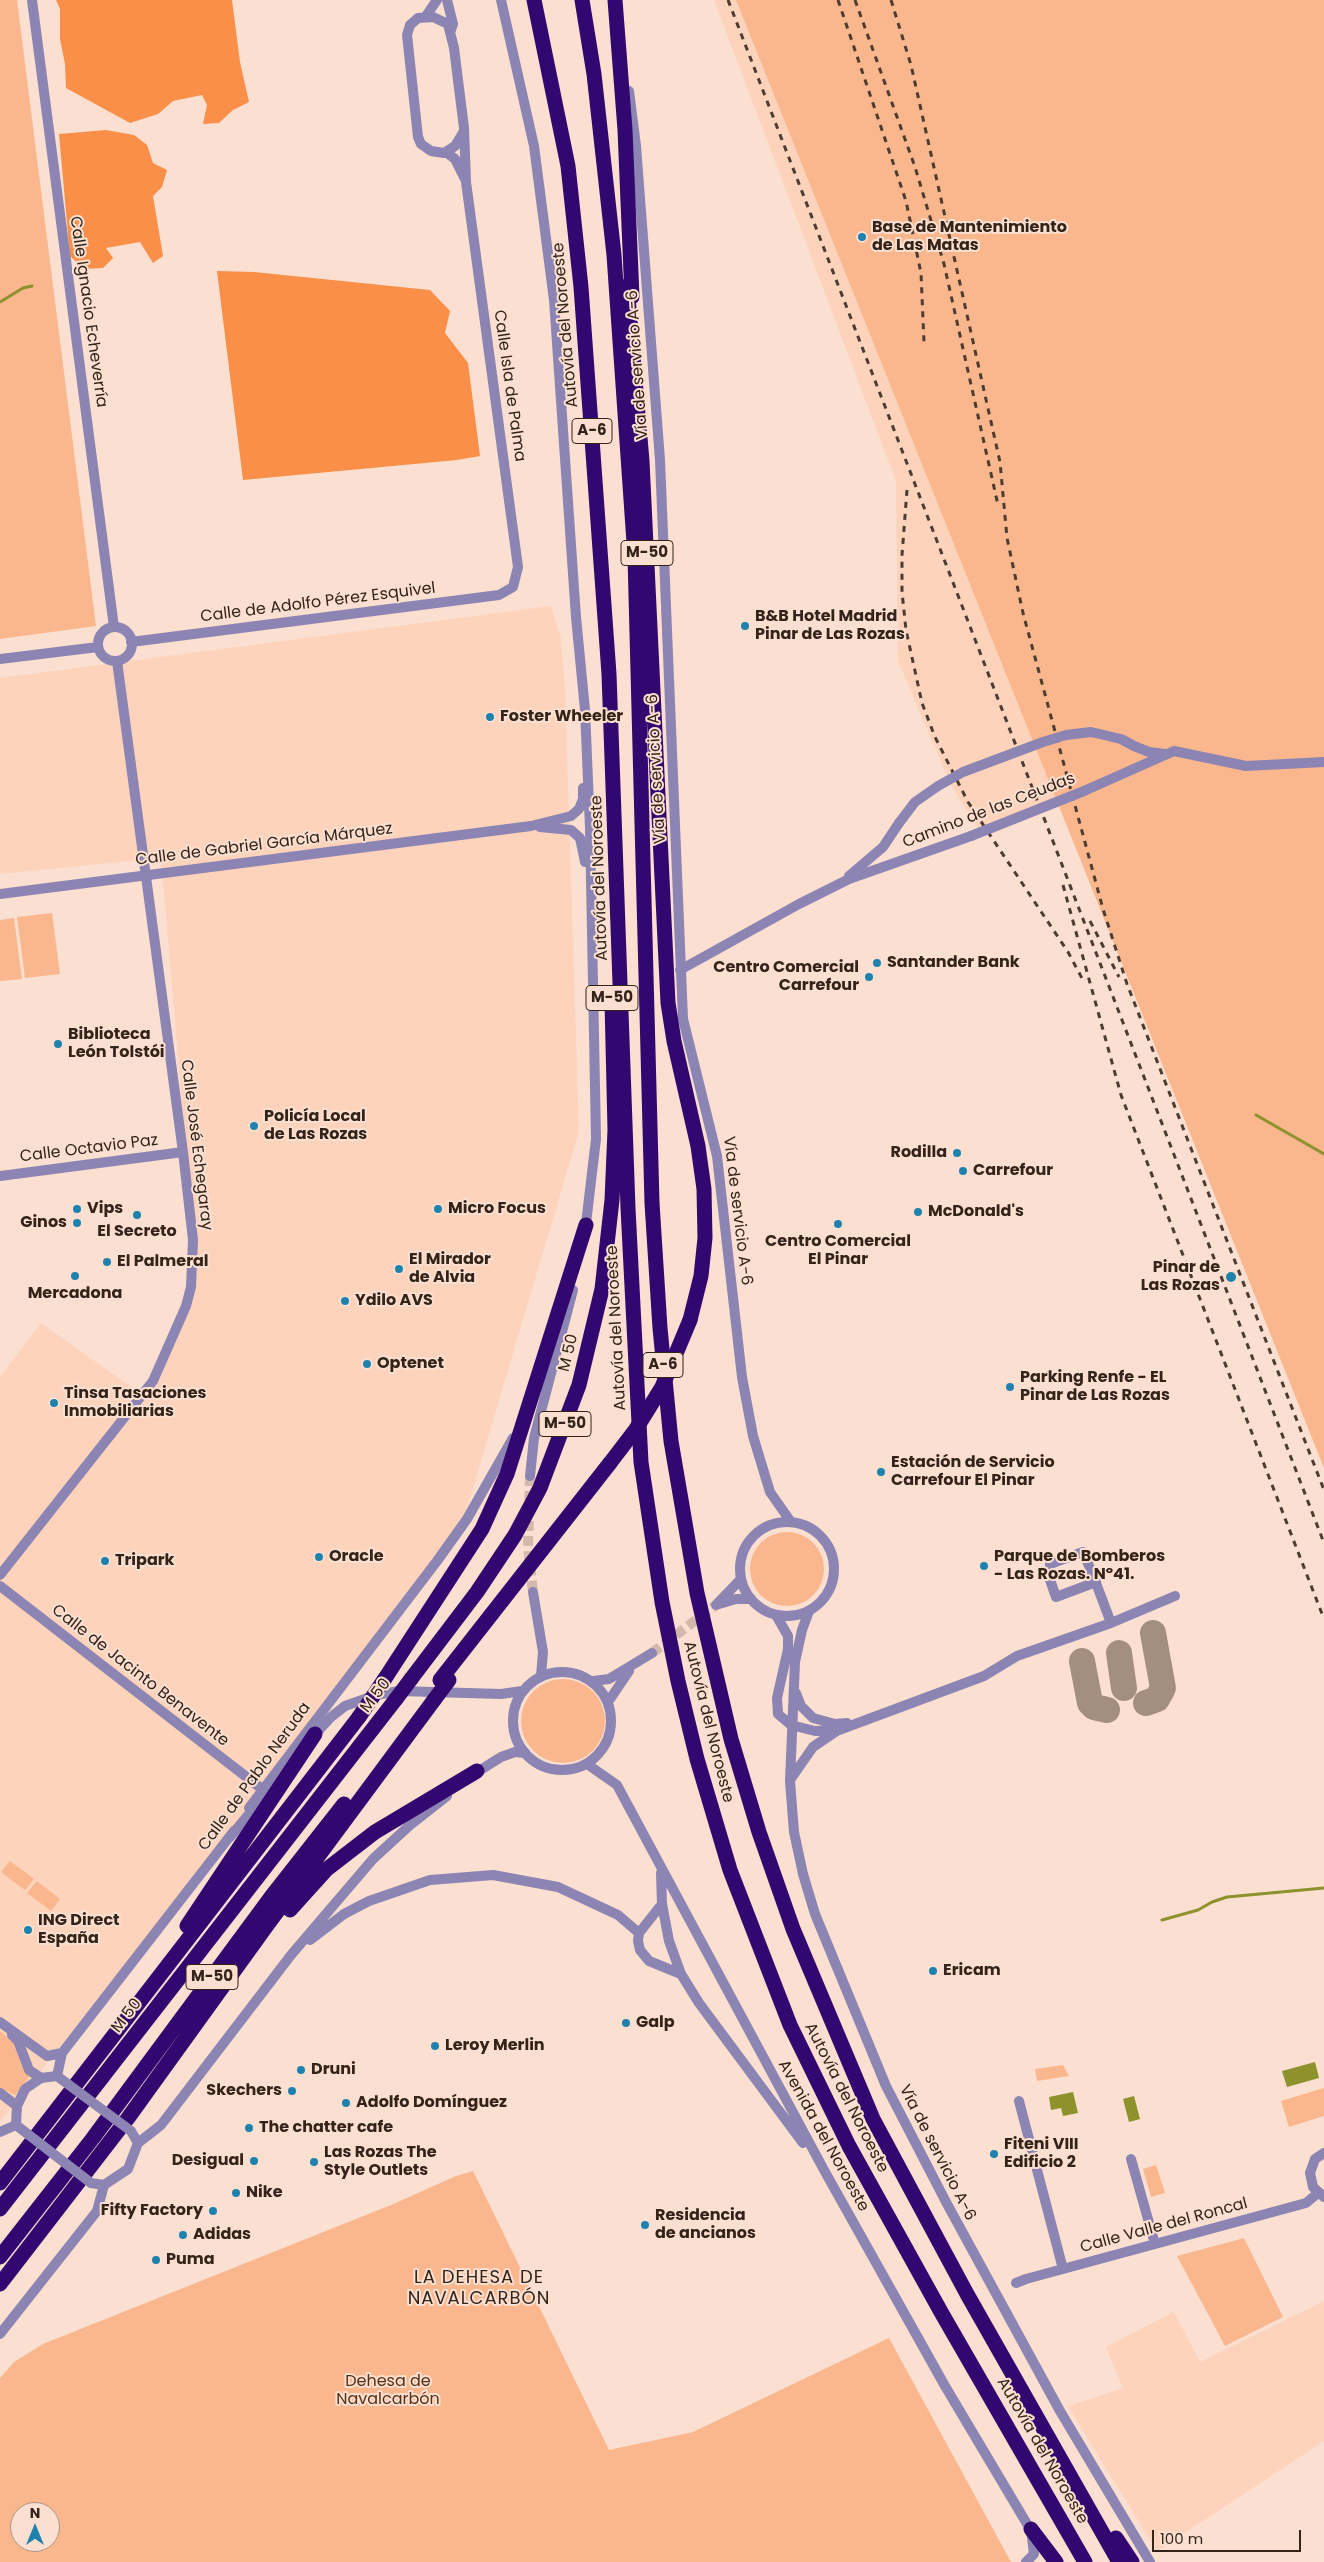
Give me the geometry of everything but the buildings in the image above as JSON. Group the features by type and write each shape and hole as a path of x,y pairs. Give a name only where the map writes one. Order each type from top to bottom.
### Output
{"highway":[{"name":"Autovía del Noroeste","path":"534,0 568,166 582,287 609,674 629,1227 642,1462 662,1602 678,1681 697,1759 730,1870 790,2025 849,2146 941,2312 1085,2562"},
{"name":"Autovía del Noroeste","path":"582,0 594,74 614,255 635,547 652,1202 660,1328 671,1440 697,1593 731,1739 759,1832 793,1929 873,2119 967,2294 1119,2562"},
{"path":"616,0 625,130 632,288 630,323"},
{"name":"M-50","path":"0,2257 93,2138 271,1898 430,1699 636,1429 662,1387 690,1320 701,1276 705,1238 704,1189 698,1146 674,1041 668,1003 642,461 630,323 609,127 594,74"},
{"name":"M 50","path":"0,2209 411,1680 477,1592 515,1535 540,1488 559,1441 587,1357 602,1289 612,1200 615,1130 610,892 617,867"},
{"path":"0,2183 359,1717 482,1529 507,1474 586,1225"},
{"path":"0,2284 128,2118 430,1699"},
{"path":"109,2042 315,1734"},
{"path":"128,2118 188,2046 298,1898 326,1869 375,1832 477,1771"},
{"path":"1044,2429 1132,2562"},
{"path":"1031,2528 1056,2562"}],"street":[{"name":"Calle Ignacio Echeverría","path":"32,0 114,628"},
{"path":"436,0 426,16 414,21 407,34 416,132 421,144 431,152 446,152 455,146 464,131"},
{"name":"Calle Isla de Palma","path":"447,0 453,24 451,31 464,131 466,182 518,567 517,580 508,591"},
{"path":"501,0 534,146 554,300 575,607 585,710 596,1139 581,1263 553,1358 534,1438 530,1476"},
{"name":"Vía de servicio A-6","path":"616,0 636,146 660,460 683,1018 718,1156 742,1377 750,1418 770,1492 791,1522"},
{"path":"426,16 448,24 451,31"},
{"name":"Calle Isla de Palma","path":"446,152 455,158 466,182"},
{"name":"Calle de Adolfo Pérez Esquivel","path":"131,642 499,595 508,591"},
{"path":"114,628 124,630 131,642 128,654 117,661 106,659 98,647 102,633 114,628"},
{"path":"0,659 98,647"},
{"name":"Calle José Echegaray","path":"0,1575 153,1380 186,1306 191,1287 193,1240 183,1152 117,661"},
{"name":"Calle de Gabriel García Márquez","path":"0,894 531,826 571,816 579,809 583,799 585,710"},
{"path":"841,883 884,847 915,802 963,772 1043,742 1066,735 1091,732 1113,736 1149,752 1165,754"},
{"name":"Camino de las Ceudas","path":"680,970 841,883 971,836 1084,791 1165,754 1181,751 1246,766 1324,762"},
{"name":"Calle de Gabriel García Márquez","path":"531,826 571,830 580,838 584,850 593,997"},
{"name":"Calle Octavio Paz","path":"0,1176 183,1152"},
{"name":"Calle de Pablo Neruda","path":"57,2076 62,2053 230,1837 262,1789 437,1561 467,1519 525,1418"},
{"path":"791,1522 802,1525 818,1534 828,1545 834,1560 834,1575 830,1590 822,1602 809,1611 793,1616 776,1615 758,1606 751,1599 741,1579 743,1554 756,1534 778,1523 791,1522"},
{"path":"1096,1582 1056,1597 1050,1577 1050,1564 1083,1552 1096,1582 1111,1622"},
{"path":"741,1579 716,1605 736,1599 751,1599"},
{"name":"Calle de Jacinto Benavente","path":"0,1586 262,1789"},
{"path":"533,1592 543,1652 540,1676"},
{"path":"790,1781 813,1746 839,1730 984,1676 1017,1656 1111,1622 1175,1596"},
{"name":"Vía de servicio A-6","path":"809,1611 802,1630 795,1662 790,1781 794,1832 803,1874 815,1914 886,2086 1001,2306 1150,2562"},
{"path":"776,1615 788,1636 788,1649 776,1706 778,1714 792,1725 815,1731 839,1730"},
{"path":"593,1682 609,1679 631,1668 652,1653"},
{"path":"608,1702 631,1668"},
{"path":"567,1671 581,1675 593,1682 608,1702 612,1716 611,1730 606,1744 598,1755 587,1764 570,1770 554,1770 538,1764 525,1754 515,1737 512,1718 517,1700 522,1691 540,1676 554,1672 567,1671"},
{"path":"794,1689 800,1706 813,1718 836,1724 858,1722"},
{"path":"230,1837 315,1734 331,1717 345,1706 376,1694 399,1691 501,1694 522,1691"},
{"path":"0,2334 96,2211 104,2185 128,2169 138,2143 161,2125 296,1951 372,1859 410,1825 477,1771 501,1757 515,1752 525,1754"},
{"name":"Avenida del Noroeste","path":"587,1764 617,1785 824,2170 945,2386 1031,2528"},
{"path":"661,1870 662,1904 669,1941 681,1974 699,2003 824,2170"},
{"path":"296,1951 344,1914 369,1901 430,1880 493,1875 558,1887 618,1915 640,1932"},
{"path":"662,1904 640,1932 638,1941 640,1950 648,1961 681,1974"},
{"path":"0,2022 47,2056 62,2053"},
{"path":"0,2022 18,2041 30,2070 41,2078"},
{"path":"16,2125 17,2106 25,2089 41,2078 57,2076 131,2131 138,2143"},
{"path":"0,2093 17,2106"},
{"path":"1019,2101 1063,2269"},
{"path":"16,2125 91,2183 104,2185"},
{"path":"0,2132 16,2125"},
{"path":"1321,2195 1313,2187 1310,2174 1315,2159 1324,2152"},
{"path":"1131,2159 1155,2244"},
{"name":"Calle Valle del Roncal","path":"1016,2284 1063,2269 1306,2202 1321,2195"},
{"path":"1026,2562 1034,2554 1031,2528"},
{"path":"1031,2528 1048,2562"}],"shaded area":[{"path":"56,0 232,0 240,62 249,102 233,110 219,123 203,124 207,105 202,95 173,101 158,114 130,123 66,88 65,64 60,39 60,9"},
{"path":"714,0 899,0 1106,776 979,830 951,785 898,661 896,481"},
{"path":"106,130 134,135 147,145 153,163 167,170 162,187 153,196 163,256 153,263 140,242 106,248 113,258 103,268 84,269 70,256 59,134"},
{"path":"217,271 254,272 430,290 450,311 445,333 468,363 480,456 457,460 243,480"},
{"path":"551,606 561,639 565,689 579,1131 465,1515 228,1836 0,2122 0,1377 41,1323 148,1399 197,1276 161,858 0,874 0,678"},
{"path":"1315,2062 1319,2078 1287,2087 1282,2071"},
{"path":"1073,2092 1078,2113 1063,2116 1061,2108 1051,2110 1049,2097"},
{"path":"1134,2096 1140,2119 1129,2122 1123,2099"},
{"path":"1324,2301 1324,2441 1157,2551 1068,2406 1123,2388 1106,2347 1174,2312 1200,2362"}],"green space":[{"path":"0,0 17,0 96,626 0,639"},
{"path":"736,0 1324,0 1324,1468"},
{"path":"52,913 60,974 25,978 17,917"},
{"path":"14,918 22,979 0,981 0,920"},
{"path":"787,1532 801,1535 813,1543 821,1555 824,1569 821,1583 813,1595 801,1603 787,1606 773,1603 761,1595 753,1583 750,1569 753,1555 761,1543 773,1535"},
{"path":"555,1679 571,1679 587,1686 598,1697 605,1713 602,1737 593,1751 587,1756 571,1763 555,1763 539,1756 528,1745 521,1729 521,1713 528,1697 539,1686"},
{"path":"10,1861 34,1879 25,1890 1,1872"},
{"path":"37,1881 60,1899 51,1911 27,1893"},
{"path":"0,2031 13,2042 22,2067 29,2077 15,2095 0,2088"},
{"path":"1063,2065 1069,2076 1037,2081 1035,2069"},
{"path":"1324,2088 1324,2116 1289,2127 1281,2101"},
{"path":"1156,2165 1165,2193 1151,2197 1143,2169"},
{"name":"Dehesa de Navalcarbón","path":"473,2171 609,2450 693,2432 889,2338 1011,2562 0,2562 0,2378 14,2362 43,2344 391,2205 456,2176"},
{"path":"1244,2238 1283,2317 1225,2346 1177,2256"}],"waterway":[{"path":"0,302 23,288 32,286"},
{"path":"1256,1115 1324,1154"},
{"path":"1162,1920 1198,1910 1212,1902 1227,1897 1324,1888"}],"taxiway":[{"path":"1146,1703 1157,1699 1163,1688 1153,1633"},
{"path":"1119,1653 1124,1688"},
{"path":"1082,1661 1090,1703 1094,1707 1107,1710"}],"tunnel":[{"path":"530,1476 528,1547 533,1592"},
{"path":"652,1653 716,1605"}],"railway":[{"path":"728,0 1324,1543"},
{"path":"838,0 906,201 921,273 924,342"},
{"path":"855,0 915,167 944,264 998,505"},
{"path":"891,0 911,65 1000,462 1007,538 1023,613 1103,909 1127,984 1324,1490"},
{"path":"907,490 902,555 902,592 906,630 922,703 935,737 968,802 1068,952 1084,982"},
{"path":"1063,885 1121,1095 1324,1619"},
{"path":"1090,921 1119,977"}],"place":[{"name":"Base de Mantenimiento de Las Matas","path":"862,237"},
{"name":"B&B Hotel Madrid Pinar de Las Rozas","path":"745,626"},
{"name":"Foster Wheeler","path":"490,717"},
{"name":"Santander Bank","path":"877,963"},
{"name":"Centro Comercial Carrefour","path":"869,977"},
{"name":"Biblioteca León Tolstói","path":"58,1044"},
{"name":"Policía Local de Las Rozas","path":"254,1126"},
{"name":"Rodilla","path":"957,1153"},
{"name":"Carrefour","path":"963,1171"},
{"name":"Vips","path":"77,1209"},
{"name":"Micro Focus","path":"438,1209"},
{"name":"McDonald's","path":"918,1212"},
{"name":"El Secreto","path":"137,1215"},
{"name":"Ginos","path":"77,1223"},
{"name":"Centro Comercial El Pinar","path":"838,1224"},
{"name":"El Palmeral","path":"107,1262"},
{"name":"El Mirador de Alvia","path":"399,1269"},
{"name":"Mercadona","path":"75,1276"},
{"name":"Pinar de Las Rozas","path":"1231,1277"},
{"name":"Ydilo AVS","path":"345,1301"},
{"name":"Optenet","path":"367,1364"},
{"name":"Parking Renfe - EL Pinar de Las Rozas","path":"1010,1387"},
{"name":"Tinsa Tasaciones Inmobiliarias","path":"54,1403"},
{"name":"Estación de Servicio Carrefour El Pinar","path":"881,1472"},
{"name":"Oracle","path":"319,1557"},
{"name":"Tripark","path":"105,1561"},
{"name":"Parque de Bomberos - Las Rozas. Nº41.","path":"984,1566"},
{"name":"ING Direct España","path":"28,1930"},
{"name":"Ericam","path":"933,1971"},
{"name":"Galp","path":"626,2023"},
{"name":"Leroy Merlin","path":"435,2046"},
{"name":"Druni","path":"301,2070"},
{"name":"Skechers","path":"292,2091"},
{"name":"Adolfo Domínguez","path":"346,2103"},
{"name":"The chatter cafe","path":"249,2128"},
{"name":"Fiteni VIII Edificio 2","path":"994,2154"},
{"name":"Desigual","path":"254,2161"},
{"name":"Las Rozas The Style Outlets","path":"314,2162"},
{"name":"Nike","path":"236,2193"},
{"name":"Fifty Factory","path":"213,2211"},
{"name":"Residencia de ancianos","path":"645,2225"},
{"name":"Adidas","path":"183,2235"},
{"name":"Puma","path":"156,2260"}],"district":[{"name":"LA DEHESA DE NAVALCARBÓN","path":"479,2288"}]}
